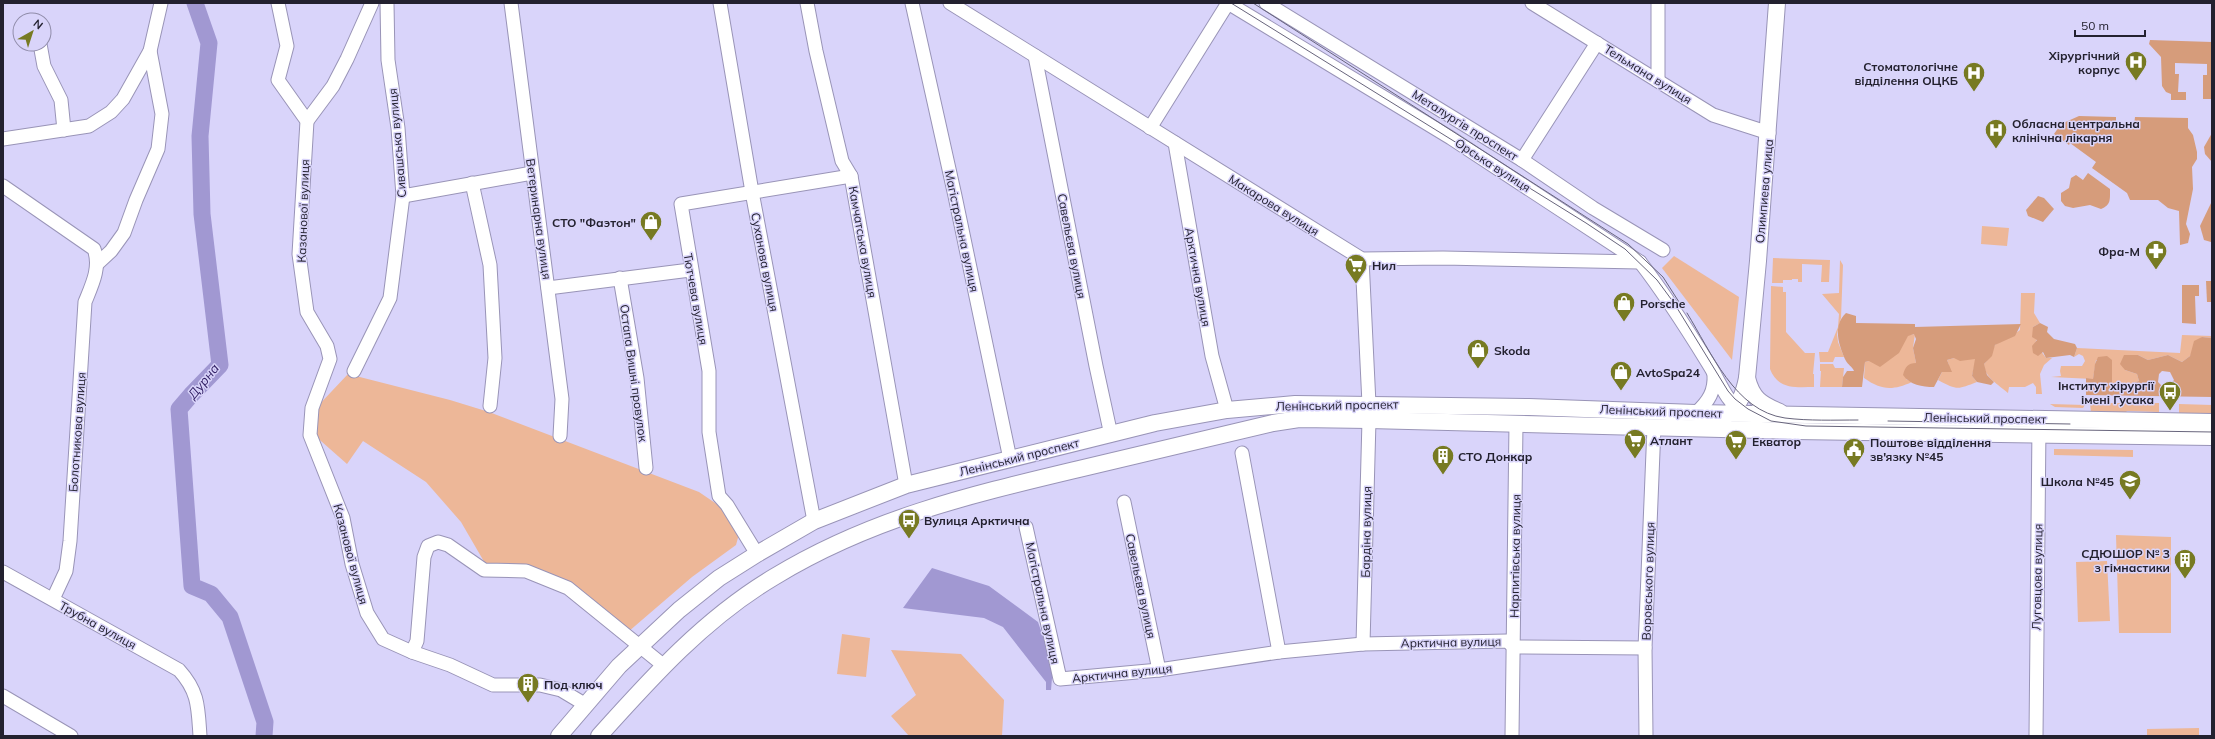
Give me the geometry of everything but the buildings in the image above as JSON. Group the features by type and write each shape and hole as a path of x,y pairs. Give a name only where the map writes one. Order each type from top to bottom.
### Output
{"main road":[{"name":"Олимпиева улица","path":"1747,378 1769,133 1777,3"},
{"path":"1687,427 1718,421 1734,409 1747,378"},
{"path":"1747,378 1752,394 1756,399 1784,413"},
{"name":"Ленінський проспект","path":"559,736 640,645 679,610 719,578 814,521 906,485 1155,424 1227,410 1295,404 1558,407 1696,413 1720,409 1734,409 2212,437"},
{"name":"Ленінський проспект","path":"599,736 663,665 717,618 772,578 827,547 901,516 993,489 1273,423 1300,420 1369,420 1687,427 1795,431 2039,427 2212,422"},
{"path":"993,489 984,485 981,473 994,463"},
{"path":"963,471 975,475 978,487 972,495"}],"street":[{"path":"3,139 89,126 111,112 123,99 150,51 161,3"},
{"path":"278,3 286,46 278,80 307,121 332,86 347,59 372,3"},
{"name":"Сивашська вулиця","path":"354,371 390,298 403,196 398,128 388,60 387,3"},
{"name":"Ветеринарна вулиця","path":"511,3 562,399 560,436"},
{"name":"Суханова вулиця","path":"720,3 752,192 814,521"},
{"name":"Камчатська вулиця","path":"808,3 816,51 842,161 851,176 906,485"},
{"name":"Магістральна вулиця","path":"912,3 955,196 1010,459"},
{"name":"Макарова вулиця","path":"950,3 1362,259"},
{"path":"1150,128 1228,3"},
{"name":"Орська вулиця","path":"1228,3 1451,138 1640,262 1657,284 1714,374 1734,409"},
{"name":"Металургів проспект","path":"1266,3 1522,160 1593,208 1663,250"},
{"path":"1658,3 1658,81"},
{"name":"Тельмана вулиця","path":"1535,4 1713,115 1769,133"},
{"path":"1522,160 1597,43"},
{"path":"97,264 111,251 124,233 136,200 158,149 162,114 150,51"},
{"path":"41,52 44,66 61,100 64,130"},
{"name":"Савельєва вулиця","path":"1035,56 1111,435"},
{"name":"Казанової вулиця","path":"307,121 299,254 307,312 327,346 330,359 312,408 310,435 343,518 352,564 367,613 383,639 412,652 450,665 493,685 540,685 561,690 586,705"},
{"name":"Арктична вулиця","path":"1175,143 1212,356 1227,410"},
{"path":"403,196 532,173"},
{"name":"Тютчева вулиця","path":"757,554 719,496 709,432 709,371 690,270 680,204 851,176"},
{"path":"472,183 490,265 495,358 490,406"},
{"path":"3,186 94,249 97,264"},
{"path":"1369,404 1362,259 1443,258 1640,262"},
{"name":"Болотникова вулиця","path":"53,599 66,571 70,541 85,302 97,264"},
{"path":"548,288 690,270"},
{"name":"Остапа Вишні провулок","path":"620,278 636,378 646,468"},
{"path":"1696,413 1708,400 1715,386 1714,374"},
{"path":"1734,409 1770,427 1795,431"},
{"name":"Бардіна вулиця","path":"1364,644 1369,420"},
{"name":"Нарпитівська вулиця","path":"1512,736 1516,424"},
{"name":"Воровського вулиця","path":"1646,736 1646,648 1654,427"},
{"name":"Луговцова вулиця","path":"2036,736 2039,427"},
{"path":"1242,453 1279,652"},
{"name":"Савельєва вулиця","path":"1124,502 1159,670"},
{"name":"Магістральна вулиця","path":"1026,527 1060,680"},
{"path":"412,652 417,641 424,557 428,546 438,542 448,545 484,570 526,571 568,588 663,665"},
{"name":"Трубна вулиця","path":"3,572 172,666 190,682 198,701 200,736"},
{"name":"Арктична вулиця","path":"1060,680 1159,670 1279,652 1364,644 1507,641 1514,647 1646,648"},
{"path":"3,696 71,736"}],"shaded area":[{"path":"2150,40 2212,42 2212,99 2203,99 2203,75 2207,75 2207,64 2175,63 2175,74 2179,74 2178,92 2186,92 2186,100 2171,100 2171,94 2166,92 2162,86 2161,57 2149,44"},
{"path":"2079,116 2116,117 2116,126 2134,126 2135,117 2188,118 2188,128 2193,135 2197,159 2192,167 2193,189 2186,224 2190,234 2188,243 2180,245 2179,211 2168,208 2158,200 2130,200 2127,193 2092,168 2096,162 2070,143 2069,145 2054,134 2061,124"},
{"path":"2212,133 2212,162 2205,154 2204,147"},
{"path":"2088,173 2110,189 2110,199 2107,206 2101,209 2090,205 2073,208 2065,206 2061,201 2061,193 2069,188 2071,178 2076,175 2083,180"},
{"path":"2038,196 2044,198 2054,209 2043,222 2028,216 2026,210"},
{"path":"2212,201 2211,242 2204,240 2200,226"},
{"path":"1982,226 2009,228 2007,246 1981,244"},
{"path":"1674,256 1739,297 1732,360 1662,268"},
{"path":"1773,258 1830,260 1829,282 1821,282 1822,265 1802,264 1802,282 1798,282 1798,279 1792,279 1783,280 1783,283 1772,283"},
{"path":"1840,260 1843,265 1841,318 1837,334 1838,342 1844,357 1835,357 1833,362 1820,362 1819,352 1828,352 1838,327 1839,314 1822,294 1839,293"},
{"path":"2206,281 2212,281 2212,302 2207,302"},
{"path":"2182,285 2199,285 2199,296 2195,296 2196,324 2182,323"},
{"path":"1771,286 1783,287 1783,292 1786,292 1786,332 1805,353 1815,353 1813,374 1814,387 1794,387 1783,384 1773,376 1770,369"},
{"path":"2021,293 2035,293 2034,313 2040,323 2033,327 2037,339 2035,343 2046,358 2052,358 2044,365 2040,374 2042,394 2036,394 2036,387 2033,383 2025,387 2009,387 2008,393 1989,377 1985,369 1984,364 1990,357 1995,345 2020,330"},
{"path":"1846,313 1856,316 1856,323 1915,324 1915,327 2021,324 2015,336 1995,345 1992,356 1984,364 1987,375 1994,382 1991,385 1977,382 1972,376 1975,359 1960,361 1954,358 1947,360 1952,372 1942,372 1934,387 1925,387 1909,381 1903,375 1907,366 1916,363 1913,348 1916,339 1914,334 1908,336 1899,353 1880,367 1869,361 1865,362 1862,387 1842,387 1843,377 1847,371 1854,371 1846,361 1838,336 1839,324"},
{"path":"2040,323 2048,327 2047,332 2054,339 2075,344 2077,348 2074,357 2070,355 2046,358 2043,352 2038,356 2033,353 2032,346 2037,340 2032,337 2033,327"},
{"path":"1915,334 1913,348 1916,363 1906,379 1912,382 1898,387 1887,388 1876,385 1864,378 1865,362 1904,341 1908,335"},
{"path":"2182,335 2212,336 2212,338 2202,337 2190,356 2182,362 2168,355 2148,360 2138,355 2125,370 2137,374 2139,381 2118,388 2112,384 2112,360 2096,360 2093,379 2051,377 2061,376 2061,366 2082,366 2085,361 2083,356 2079,354 2074,357 2077,348 2180,353"},
{"path":"2202,337 2212,338 2212,397 2086,395 2086,378 2093,379 2095,364 2098,357 2107,356 2112,360 2112,384 2118,388 2139,381 2137,374 2125,370 2120,364 2124,355 2138,355 2148,360 2168,355 2182,362 2190,356 2194,341","holes":["2162,371 2170,372 2174,380 2169,386 2161,385 2158,382 2159,374"]},
{"path":"1954,358 1976,359 1972,376 1977,382 1958,388 1938,380 1942,372 1949,365 1947,360"},
{"path":"1820,364 1833,364 1835,368 1844,368 1842,387 1820,387"},
{"path":"348,374 450,400 489,412 699,492 721,507 739,534 736,545 692,577 628,632 569,585 486,565 461,522 426,482 363,441 347,464 313,434 315,409"},
{"path":"2090,403 2159,403 2159,412 2127,411 2124,414 2091,413"},
{"path":"2050,404 2085,405 2083,408 2055,407"},
{"path":"2179,404 2212,405 2212,415 2179,414"},
{"path":"2054,449 2133,450 2133,457 2054,455"},
{"path":"2116,535 2171,537 2171,633 2119,633"},
{"path":"2107,561 2110,621 2078,622 2076,562"},
{"path":"932,568 989,586 1038,622 1053,666 1051,690 1046,690 1046,682 1003,627 984,618 903,608"},
{"path":"842,634 870,638 866,677 837,674"},
{"path":"891,650 961,654 1004,700 1002,736 909,736 891,716 916,695"},
{"path":"2199,728 2199,736 2147,736 2147,729"}],"waterway":[{"name":"Дурна","path":"195,3 209,43 200,136 202,214 220,365 179,409 192,586 211,594 230,617 265,722 264,736"}],"tram line":[{"path":"1231,3 1586,223 1625,249 1657,280 1674,303 1728,391 1735,399 1748,409 1771,421 1806,426 2212,432"},
{"path":"1253,3 1628,244 1663,277 1679,302"},
{"path":"1687,313 1715,362 1726,378 1738,392 1752,404 1767,413 1785,418 1812,420 1858,420"},
{"path":"1888,421 2070,424"}],"place":[{"name":"Хірургічний корпус","path":"2136,82"},
{"name":"Стоматологічне відділення ОЦКБ","path":"1974,92"},
{"name":"Обласна центральна клінічна лікарня","path":"1996,150"},
{"name":"СТО \"Фаэтон\"","path":"651,242"},
{"name":"Фра-М","path":"2156,270"},
{"name":"Нил","path":"1356,284"},
{"name":"Porsche","path":"1624,322"},
{"name":"Skoda","path":"1478,370"},
{"name":"AvtoSpa24","path":"1621,392"},
{"name":"Інститут хірургії імені Гусака","path":"2170,412"},
{"name":"Атлант","path":"1635,460"},
{"name":"Екватор","path":"1736,460"},
{"name":"Поштове відділення зв'язку №45","path":"1854,468"},
{"name":"СТО Донкар","path":"1443,476"},
{"name":"Школа №45","path":"2130,500"},
{"name":"Вулиця Арктична","path":"909,540"},
{"name":"СДЮШОР № 3 з гімнастики","path":"2185,580"},
{"name":"Под ключ","path":"528,704"}]}
